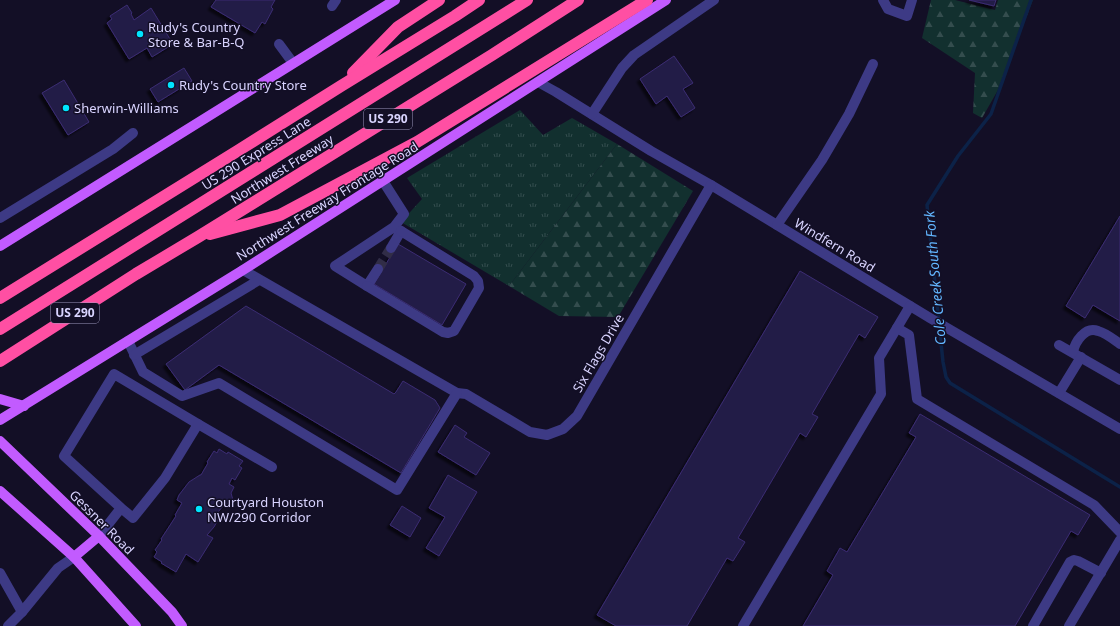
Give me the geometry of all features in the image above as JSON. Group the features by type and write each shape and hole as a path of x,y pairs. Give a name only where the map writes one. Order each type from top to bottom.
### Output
{"highway":[{"path":"340,86 398,27 439,0"},
{"path":"0,298 479,0"},
{"name":"US 290 Express Lane","path":"0,330 527,0"},
{"name":"Northwest Freeway","path":"0,361 136,274 198,237 578,0"},
{"path":"198,237 280,215 417,142 647,0"}],"main road":[{"path":"0,246 395,0"},
{"name":"Northwest Freeway Frontage Road","path":"0,420 243,270 666,0"},
{"path":"0,399 24,406"},
{"name":"Gessner Road","path":"0,441 98,536 172,612 182,626"},
{"path":"0,491 74,557 136,626"},
{"path":"74,557 98,536"}],"street":[{"path":"592,114 622,68 634,55 714,0"},
{"path":"883,0 888,9 907,16 912,0"},
{"path":"279,44 293,63"},
{"path":"777,225 822,160 850,114 872,64"},
{"name":"Windfern Road","path":"538,82 945,327 1120,428"},
{"path":"0,218 113,149 133,133"},
{"path":"383,181 404,214 391,248"},
{"name":"Six Flags Drive","path":"243,270 457,393 466,394 530,432 547,435 563,429 577,416 711,185"},
{"path":"397,229 474,276 478,281 479,288 454,331 448,333 443,332 335,266 397,229"},
{"path":"368,286 378,269"},
{"path":"134,355 260,280"},
{"path":"743,626 880,394 879,358 910,306"},
{"path":"897,328 909,336 917,399 1094,505 1120,532"},
{"path":"1059,393 1077,355 1076,341 1082,335 1089,330 1098,330 1120,344"},
{"path":"128,341 144,372 182,396 219,383 397,490 457,393"},
{"path":"1059,345 1120,380"},
{"path":"198,424 165,478 133,518 120,508 64,456 114,374 272,467"},
{"path":"98,536 120,508"},
{"path":"1069,626 1120,540"},
{"path":"8,626 22,612 58,568 74,557"},
{"path":"1033,626 1070,562 1078,560 1100,573"},
{"path":"0,573 22,612"}],"green space":[{"path":"931,0 955,0 995,10 998,0 1033,0 998,90 982,118 973,113 975,73 922,38"},
{"path":"520,110 543,135 572,118 617,144 509,286 401,222 422,199 407,178"},
{"path":"617,144 693,191 618,317 559,316 509,286"}],"building":[{"path":"216,0 275,0 271,7 273,9 265,24 262,22 255,33 211,7"},
{"path":"969,0 996,0 994,6"},
{"name":"Rudy's Country Store & Bar-B-Q","path":"127,5 134,20 151,8 173,44 152,57 147,48 129,59 107,23 112,19 110,16"},
{"path":"674,56 693,83 683,89 695,108 681,117 667,96 656,104 640,79"},
{"name":"Rudy's Country Store","path":"184,68 192,81 158,102 150,89"},
{"name":"Sherwin-Williams","path":"64,80 89,122 68,135 42,93"},
{"path":"1120,216 1120,321 1093,305 1085,318 1066,306"},
{"path":"398,244 466,284 442,325 374,284"},
{"path":"800,271 878,317 865,338 859,334 812,414 818,417 806,437 800,433 738,538 745,542 733,561 727,558 687,626 616,626 597,615"},
{"path":"246,306 394,394 403,381 435,400 440,408 401,473 219,365 185,390 166,364"},
{"path":"920,414 1090,515 1078,535 1071,531 1015,626 803,626 833,575 827,571 840,548 847,552 916,437 909,433"},
{"path":"455,425 467,433 464,437 490,453 476,475 438,452"},
{"name":"Courtyard Houston NW/290 Corridor","path":"219,449 227,454 228,452 243,461 239,466 242,468 235,480 232,478 229,484 234,487 231,493 233,500 222,507 215,516 219,518 207,535 213,538 198,562 186,554 176,572 154,557 157,552 155,550 176,516 175,515 182,503 177,500 179,495 189,482 201,475 214,451 217,453"},
{"path":"448,475 477,492 439,556 426,548 445,517 429,508"},
{"path":"402,506 421,518 410,537 390,525"}],"waterway":[{"name":"Cole Creek South Fork","path":"1031,0 991,114 958,156 927,205 943,362 946,377 950,383 1120,487"}],"tunnel":[{"path":"378,269 391,248"}],"place":[{"name":"Rudy's Country Store & Bar-B-Q","path":"140,34"},
{"name":"Rudy's Country Store","path":"171,85"},
{"name":"Sherwin-Williams","path":"66,108"},
{"name":"Courtyard Houston NW/290 Corridor","path":"199,509"}]}
